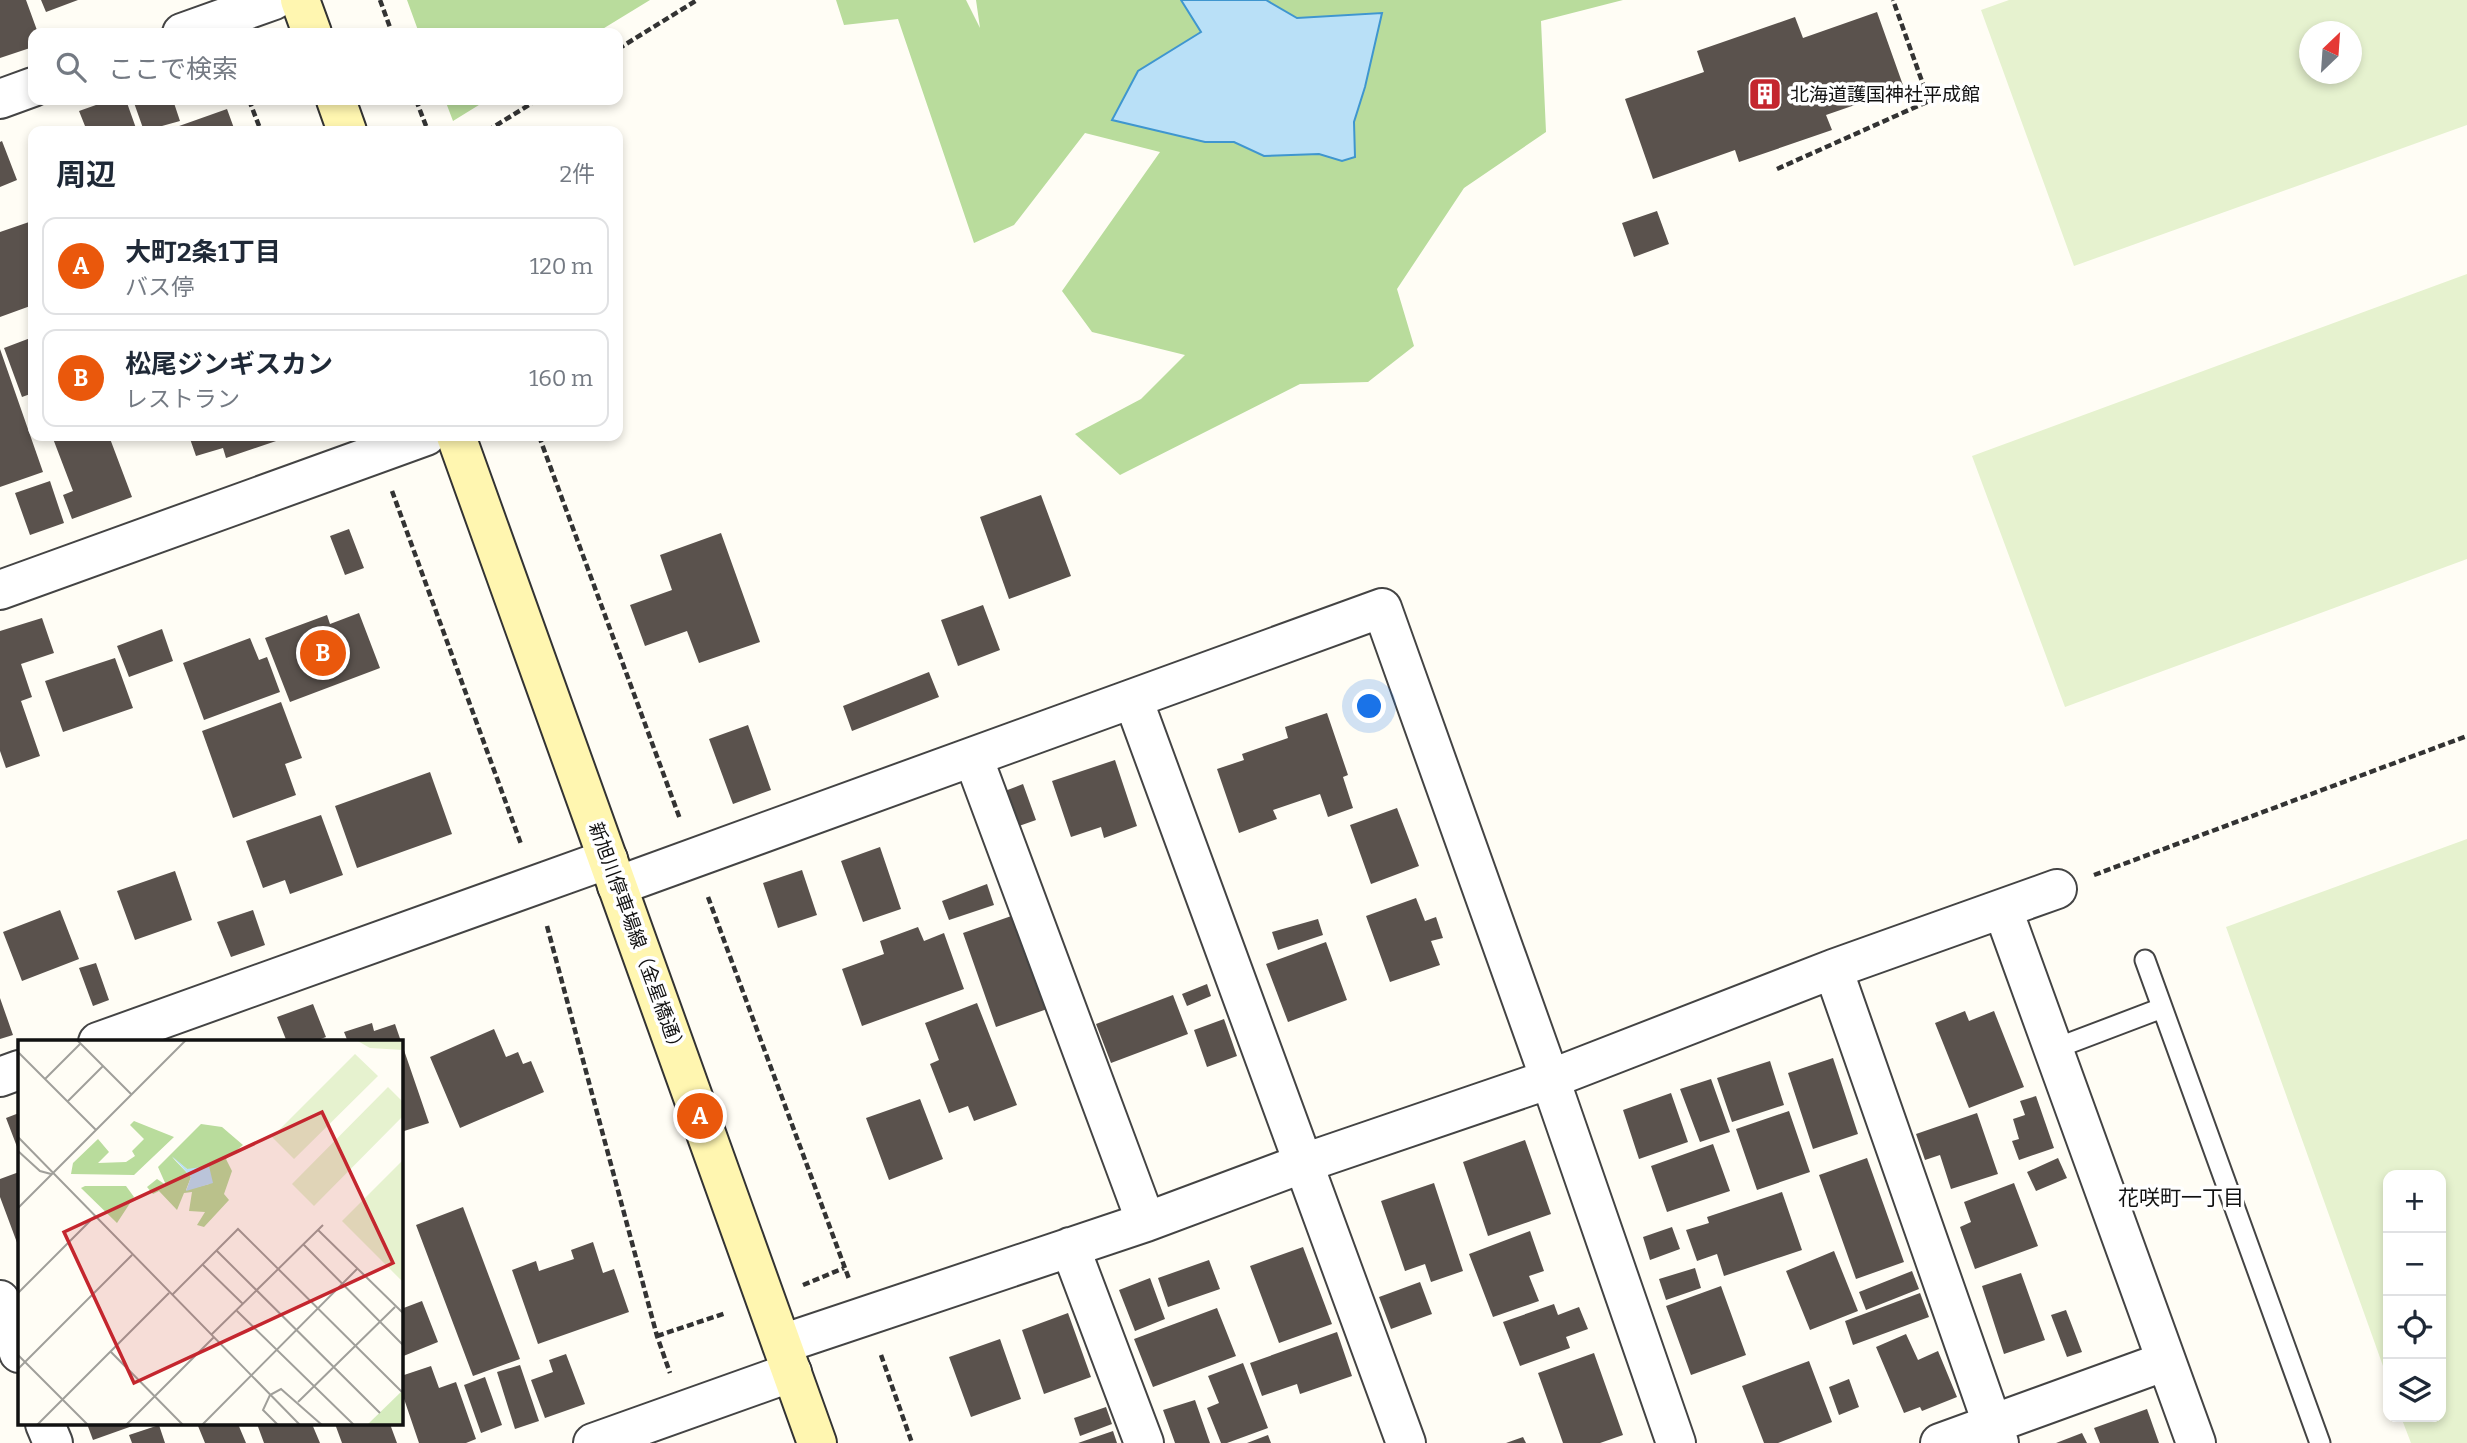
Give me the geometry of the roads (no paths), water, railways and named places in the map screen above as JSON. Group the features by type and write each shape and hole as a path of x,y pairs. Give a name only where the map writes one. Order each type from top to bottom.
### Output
{"main road":[{"path":"300,0 310,28"},
{"path":"338,105 345,126"},
{"name":"新旭川停車場線（金星橋通）","path":"458,441 817,1443"}],"street":[{"path":"196,28 274,0"},
{"path":"0,99 28,89"},
{"path":"0,590 412,441"},
{"path":"104,1040 536,885 694,858 1381,608 1550,1079 1676,1443"},
{"path":"1133,699 1406,1443"},
{"path":"973,757 1146,1222"},
{"path":"593,1443 683,1410 867,1316 1146,1222 1304,1163 1550,1079 1833,969 2057,889"},
{"path":"2003,909 2196,1443"},
{"path":"1833,969 1995,1434"},
{"path":"0,1077 18,1070"},
{"path":"1070,1247 1144,1443"},
{"path":"0,1300 18,1350"},
{"path":"1940,1443 1995,1434 2166,1361"},
{"path":"47,1426 52,1443"}],"lane":[{"path":"2145,960 2320,1443"},
{"path":"2053,1049 2162,1008"}],"water":[{"path":"1181,0 1266,0 1297,18 1382,13 1354,122 1355,157 1342,161 1319,154 1264,156 1234,142 1205,142 1112,120 1138,71 1201,32"}],"place":[{"name":"北海道護国神社平成館","path":"1765,94"},
{"name":"松尾ジンギスカン","path":"323,653"},
{"name":"大町2条1丁目","path":"700,1116"}],"district":[{"name":"花咲町一丁目","path":"2181,1198"}]}
